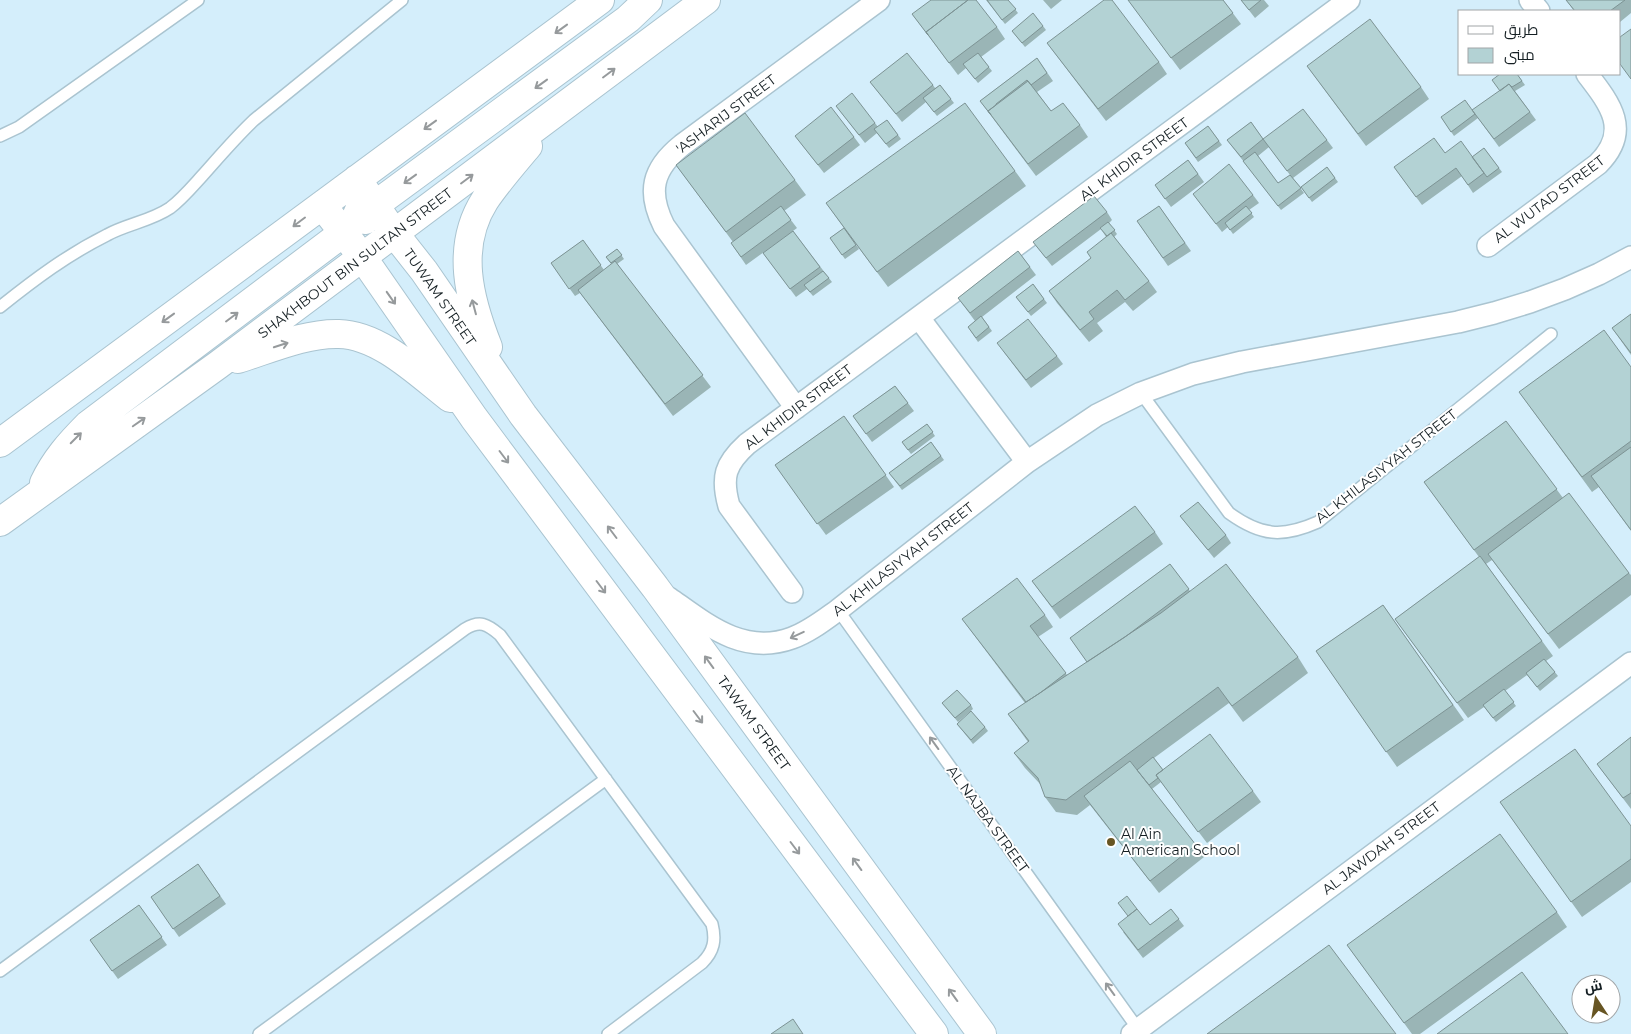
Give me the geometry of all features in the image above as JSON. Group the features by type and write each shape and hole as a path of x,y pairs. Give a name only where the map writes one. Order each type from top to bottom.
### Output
{"main road":[{"path":"3,439 600,0"},
{"path":"362,258 360,244 362,230 366,217 375,205 628,19 648,0"},
{"name":"SHAKHBOUT BIN SULTAN STREET","path":"0,522 218,365 706,0"},
{"path":"523,415 492,357 480,328 472,300 467,248 473,225 485,201 555,112"},
{"path":"39,493 52,468 68,445 88,425 343,233 354,222 360,208 362,194 357,179"},
{"name":"TUWAM STREET","path":"357,179 394,233 424,271 523,415"},
{"path":"322,205 362,258 474,418 934,1034"},
{"path":"412,330 412,318 415,313 425,307 432,308 437,312 500,397 523,415"},
{"path":"218,365 301,339 320,335 339,334 353,336 374,343 403,362 474,418"},
{"name":"TAWAM STREET","path":"523,415 655,587 982,1034"}],"street":[{"name":"'ASHARIJ STREET","path":"796,408 664,226 654,204 656,178 662,165 677,150 879,0"},
{"name":"AL KHIDIR STREET","path":"792,592 729,506 724,489 726,472 734,456 747,444 1349,0"},
{"path":"1530,0 1538,10"},
{"name":"AL WUTAD STREET","path":"1488,246 1598,164 1607,156 1614,145 1618,134 1617,121 1613,109 1588,75"},
{"name":"AL KHILASIYYAH STREET","path":"655,587 713,629 748,643 771,643 792,638 815,626 838,610 1027,462 1097,415 1141,393 1193,374 1242,362 1458,322 1494,313 1566,289 1631,257"},
{"path":"919,318 1027,462"},
{"name":"AL JAWDAH STREET","path":"1135,1031 1631,663"}],"lane":[{"path":"0,136 19,127 198,0"},
{"path":"0,307 46,270 79,249 110,233 169,208 189,190 235,138 254,120 402,0"},
{"name":"AL KHILASIYYAH STREET","path":"1141,393 1230,513 1244,524 1263,531 1282,533 1300,530 1318,522 1551,334"},
{"name":"AL NAJBA STREET","path":"838,610 1135,1031"},
{"path":"0,971 465,629 473,624 482,624 491,627 500,635 712,924 715,934 714,945 702,963 608,1034"},
{"path":"259,1034 606,779"}],"building":[{"path":"931,0 968,0 926,32 928,35 912,14"},
{"path":"968,0 976,0 997,27 949,63 926,32"},
{"path":"987,0 1008,0 1016,9 1002,20"},
{"path":"1104,0 1112,0 1159,62 1098,109 1047,43"},
{"path":"1128,0 1223,0 1233,13 1171,58"},
{"path":"1241,0 1261,0 1249,10"},
{"path":"1566,0 1625,0 1611,10 1574,10"},
{"path":"1033,13 1043,26 1022,43 1012,31"},
{"path":"1370,19 1421,87 1358,134 1307,66"},
{"path":"1631,29 1631,79 1621,65 1621,36"},
{"path":"907,53 933,85 896,114 870,82"},
{"path":"978,53 989,67 975,79 963,64"},
{"path":"1037,58 1047,73 1031,85 1027,80 988,111 991,115 980,101"},
{"path":"1499,75 1518,75 1522,81 1512,87 1509,84 1500,91 1492,80"},
{"path":"1028,81 1051,111 1063,103 1080,125 1028,164 988,111"},
{"path":"1509,84 1530,112 1494,139 1472,110"},
{"path":"940,85 951,99 934,112 923,98"},
{"path":"852,93 875,123 859,135 836,106"},
{"path":"1465,100 1475,114 1451,132 1441,117"},
{"path":"965,103 1015,171 877,272 826,203"},
{"path":"831,107 854,137 818,165 795,136"},
{"path":"1303,109 1327,140 1287,171 1263,139"},
{"path":"745,113 795,180 726,232 676,165"},
{"path":"887,120 898,135 886,144 874,129"},
{"path":"1251,122 1263,139 1241,157 1227,140"},
{"path":"1208,126 1219,141 1196,158 1185,143"},
{"path":"1434,138 1445,153 1461,141 1484,173 1468,185 1456,168 1416,197 1394,167"},
{"path":"1484,148 1499,168 1487,177 1472,157"},
{"path":"1255,152 1278,183 1290,175 1301,188 1278,206 1243,161"},
{"path":"1188,160 1198,174 1165,199 1155,185"},
{"path":"1229,164 1253,195 1216,224 1193,194"},
{"path":"1327,167 1335,178 1309,198 1301,187"},
{"path":"1094,196 1107,212 1046,258 1033,242"},
{"path":"781,206 791,220 741,257 731,243"},
{"path":"1159,206 1185,243 1163,258 1137,221"},
{"path":"1246,206 1252,213 1230,230 1225,223"},
{"path":"1108,222 1115,230 1107,236 1100,228"},
{"path":"844,228 856,245 842,255 830,238"},
{"path":"793,231 820,267 790,289 763,253"},
{"path":"1111,233 1149,281 1125,300 1117,290 1089,312 1094,319 1080,330 1049,291 1091,258 1087,252"},
{"path":"583,240 601,265 569,289 551,263"},
{"path":"617,249 622,255 611,263 606,257"},
{"path":"1018,251 1030,267 970,313 958,298"},
{"path":"615,261 703,375 665,404 578,290"},
{"path":"823,271 829,278 810,292 804,285"},
{"path":"1033,284 1044,299 1028,312 1016,297"},
{"path":"1631,314 1631,353 1612,328"},
{"path":"981,316 989,327 976,338 968,327"},
{"path":"1028,319 1057,356 1026,380 997,343"},
{"path":"1604,330 1631,367 1631,441 1582,477 1519,392"},
{"path":"895,386 908,403 866,434 853,416"},
{"path":"844,416 886,475 817,524 775,465"},
{"path":"1506,421 1557,489 1474,550 1424,482"},
{"path":"927,424 933,432 908,450 902,442"},
{"path":"931,442 941,456 900,486 889,473"},
{"path":"1631,447 1631,530 1591,476"},
{"path":"1569,493 1629,573 1548,634 1488,554"},
{"path":"1198,502 1226,535 1208,550 1180,516"},
{"path":"1135,506 1155,532 1052,607 1032,581"},
{"path":"1480,556 1542,641 1457,703 1395,619"},
{"path":"1170,564 1189,589 1125,637 1087,662 1070,638"},
{"path":"1226,564 1298,657 1232,706 1218,687 1066,800 1045,797 1038,778 1014,753 1029,741 1008,714 1161,613"},
{"path":"1017,578 1045,615 1030,626 1066,673 1026,702 962,619"},
{"path":"1383,605 1453,705 1386,752 1316,651"},
{"path":"1544,659 1555,672 1537,687 1526,673"},
{"path":"1504,689 1514,702 1493,718 1483,705"},
{"path":"957,690 971,705 955,718 942,703"},
{"path":"971,711 985,727 971,740 957,724"},
{"path":"1210,734 1253,791 1198,832 1156,775"},
{"path":"1631,737 1631,793 1623,798 1597,764"},
{"path":"1575,749 1631,826 1631,859 1571,902 1500,802"},
{"path":"1153,757 1163,770 1156,775 1158,778 1149,785 1137,770"},
{"path":"1130,761 1196,845 1150,881 1084,796"},
{"path":"1500,834 1557,912 1404,1023 1347,945"},
{"path":"198,864 220,896 173,929 151,897"},
{"path":"1127,896 1137,909 1128,916 1118,903"},
{"path":"139,905 162,937 112,971 90,940"},
{"path":"1137,909 1150,925 1171,909 1179,919 1138,950 1118,924"},
{"path":"1329,945 1396,1034 1207,1034"},
{"path":"1522,972 1568,1034 1437,1034"},
{"path":"793,1019 803,1034 771,1034"}],"place":[{"name":"Al Ain American School","path":"1111,842"}]}
